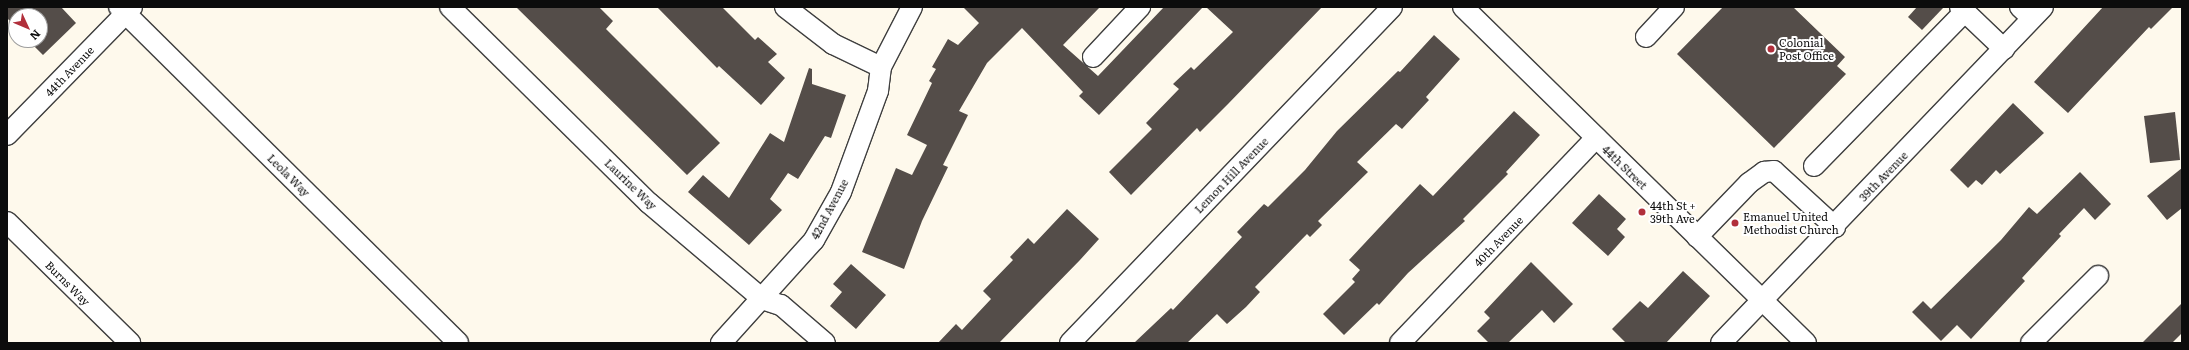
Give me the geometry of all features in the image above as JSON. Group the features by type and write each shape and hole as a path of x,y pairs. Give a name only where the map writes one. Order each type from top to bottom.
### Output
{"street":[{"name":"Laurine Way","path":"450,7 649,203 762,299 782,305 825,343"},
{"path":"785,7 833,44 880,67"},
{"name":"42nd Avenue","path":"721,343 814,240 841,192 878,90 880,67 912,7"},
{"path":"1093,57 1140,7"},
{"name":"Lemon Hill Avenue","path":"1070,343 1392,7"},
{"name":"44th Street","path":"1462,7 1806,343"},
{"path":"1646,37 1674,7"},
{"name":"44th Avenue","path":"7,135 126,9"},
{"name":"Leola Way","path":"126,9 458,343"},
{"path":"1814,166 1963,9 2004,49"},
{"name":"39th Avenue","path":"1721,343 1835,227 2004,49 2032,11"},
{"name":"40th Avenue","path":"1400,343 1596,138"},
{"path":"1697,237 1749,183 1764,172 1774,171 1835,227"},
{"name":"Burns Way","path":"7,222 130,343"},
{"path":"2031,343 2098,276"}],"building":[{"path":"7,7 61,7 76,23 43,55 36,48 48,48 48,8 8,8 8,19"},
{"path":"516,7 599,7 613,21 606,29 720,143 687,175"},
{"path":"657,7 722,7 755,40 758,37 777,54 768,62 785,78 761,105 719,66 717,68"},
{"path":"963,7 1100,7 1063,45 1098,76 1164,7 1203,7 1099,115 1079,96 1083,92 1022,28 987,63 959,111 968,115 943,165 948,167 922,221 904,269 862,252 896,168 912,175 927,145 907,135 932,83 929,81 936,69 932,67 948,39 958,45 979,23"},
{"path":"1206,7 1322,7 1200,132 1197,128 1131,195 1109,172 1152,129 1146,123 1179,89 1173,84 1191,67 1194,70 1233,32"},
{"path":"1723,7 1793,7 1845,57 1837,66 1846,74 1774,148 1677,54"},
{"path":"1917,7 1944,7 1922,30 1908,17"},
{"path":"2103,7 2173,7 2151,29 2149,27 2068,113 2034,82"},
{"path":"1434,35 1460,59 1426,97 1429,100 1402,129 1396,124 1357,162 1368,172 1318,221 1322,225 1310,237 1307,234 1255,287 1260,292 1246,307 1227,324 1217,314 1187,343 1134,343 1171,308 1173,310 1242,237 1237,232 1264,204 1268,207 1305,170 1337,131 1398,71 1400,72"},
{"path":"809,68 812,69 812,84 846,95 831,138 825,136 798,179 788,173 770,199 782,210 749,245 688,192 703,175 729,198 770,133 784,142"},
{"path":"2013,103 2044,133 2000,174 1996,170 1982,185 1976,180 1968,188 1950,170"},
{"path":"1514,111 1540,135 1506,172 1508,174 1463,219 1465,221 1408,273 1379,305 1377,303 1344,335 1323,314 1355,282 1352,279 1360,270 1349,260 1420,184 1433,196"},
{"path":"2175,112 2180,160 2150,163 2144,116"},
{"path":"2182,168 2182,208 2167,220 2147,196"},
{"path":"2080,172 2111,204 2095,220 2084,208 2059,234 2061,236 2022,278 2025,281 1971,339 1957,325 1941,341 1912,312 1923,301 1931,309 2001,240 2029,207 2037,214"},
{"path":"1599,194 1626,219 1617,229 1625,237 1608,256 1572,223"},
{"path":"1067,209 1099,239 1080,260 999,343 938,343 956,324 962,330 991,299 983,291 1013,260 1010,257 1028,238 1034,244"},
{"path":"1531,262 1573,304 1554,323 1542,310 1508,343 1489,343 1477,331 1490,318 1484,312"},
{"path":"851,264 886,295 856,329 830,306 842,292 833,284"},
{"path":"1683,271 1710,296 1666,343 1626,343 1612,329 1640,301 1648,308"},
{"path":"2182,303 2182,333 2172,343 2142,343"}],"place":[{"name":"Colonial Post Office","path":"1771,49"},
{"name":"44th St + 39th Ave","path":"1642,212"},
{"name":"Emanuel United Methodist Church","path":"1735,223"}]}
